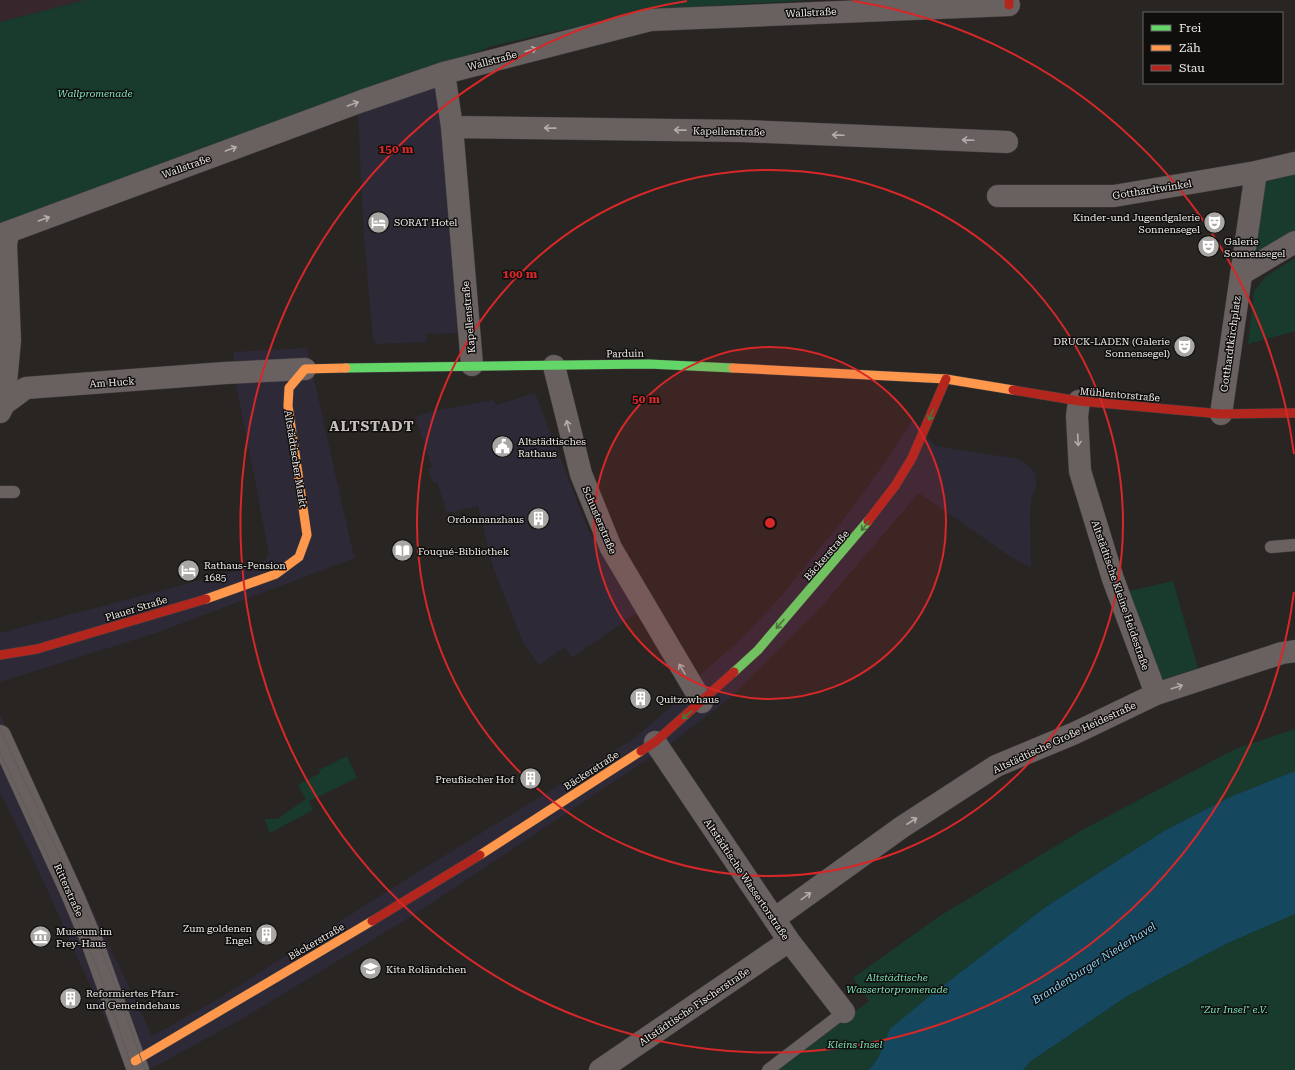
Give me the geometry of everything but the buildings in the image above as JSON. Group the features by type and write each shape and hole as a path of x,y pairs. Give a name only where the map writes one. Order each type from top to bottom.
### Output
{"street":[{"name":"Wallstraße","path":"4,234 362,100 444,73 650,20 1009,2"},
{"name":"Kapellenstraße","path":"444,73 452,127 472,365"},
{"name":"Kapellenstraße","path":"452,127 744,131 1007,142"},
{"path":"1256,172 1295,163"},
{"name":"Gotthardtwinkel","path":"998,196 1114,196 1256,172"},
{"name":"Gotthardtkirchplatz","path":"1221,414 1256,172"},
{"path":"2,408 10,340 6,245 4,234"},
{"path":"1241,274 1295,242"},
{"name":"Parduin","path":"305,369 472,365 554,366 648,364 946,379"},
{"name":"Schusterstraße","path":"554,366 581,474 611,548 702,702"},
{"name":"Am Huck","path":"2,408 26,388 225,373 305,369"},
{"name":"Altstädtischer Markt","path":"276,574 299,557 308,535 288,406 289,388 305,369"},
{"name":"Mühlentorstraße","path":"946,379 1079,401 1221,414 1295,413"},
{"name":"Bäckerstraße","path":"137,1065 442,879 655,742 702,702 758,650 863,528 886,498 912,458 946,379"},
{"name":"Altstädtische Kleine Heidestraße","path":"1079,401 1077,416 1080,471 1113,580 1156,694"},
{"name":"Plauer Straße","path":"0,655 37,649 202,600 276,574"},
{"name":"Altstädtische Große Heidestraße","path":"774,918 902,827 996,766 1075,733 1156,694 1282,653 1295,651"},
{"name":"Ritterstraße","path":"0,736 73,896 137,1065"},
{"name":"Altstädtische Wassertorstraße","path":"655,742 789,941 844,1012"},
{"name":"Altstädtische Fischerstraße","path":"600,1070 789,941"}],"lane":[{"path":"0,492 14,492"},
{"path":"1271,547 1295,545"},
{"path":"768,1070 844,1012"}],"shaded area":[{"path":"0,0 85,0 0,22"},
{"name":"SORAT Hotel","path":"435,85 459,274 463,333 426,334 426,342 376,344 373,340 364,236 358,114"},
{"path":"307,348 355,558 156,633 0,682 0,633 262,564 269,553 237,389 233,352"},
{"path":"535,393 588,530 638,612 572,658 565,647 539,665 523,642 493,567 478,506 447,513 437,482 433,483 428,469 432,467 415,417 433,411 494,400 496,405"},
{"path":"913,419 935,446 1019,459 1035,472 1036,488 1032,496 1030,509 1031,568 1008,555 919,493 821,607 730,698 666,747 415,914 242,1019 149,1070 126,1070 103,1014 35,863 0,792 0,714 152,1036 213,1002 413,875 632,740 687,693 702,673 737,643 777,601 842,521 886,461"}],"green space":[{"name":"Wallpromenade","path":"85,0 814,0 652,9 493,46 0,227 0,22"},
{"path":"1295,174 1295,234 1250,260 1265,182"},
{"path":"1295,258 1295,331 1248,344 1254,291 1265,277"},
{"path":"1173,581 1198,668 1158,681 1125,592"},
{"name":"Altstädtische Wassertorpromenade","path":"1295,729 1295,771 1230,797 1164,831 1047,906 932,994 891,1029 878,1058 869,1070 779,1070 869,1001 853,978 938,917 1082,830 1235,749"},
{"path":"347,756 357,778 309,801 313,810 270,833 264,819 277,819 306,799 298,785 320,773 319,770"},
{"name":"\"Zur Insel\" e.V.","path":"1295,914 1295,1070 1023,1070 1031,1061 1129,995 1228,943"}],"water":[{"name":"Brandenburger Niederhavel","path":"1295,771 1295,914 1228,943 1129,995 1031,1061 1023,1070 869,1070 878,1058 890,1029 932,994 1047,906 1164,831 1230,797"}],"tram line":[{"path":"0,729 83,905 112,976 145,1070"},
{"path":"0,752 73,910 102,980 133,1070"}],"traffic: fast":[{"path":"346,368 649,364 733,368"},
{"path":"734,672 758,650 868,521"}],"traffic: slow":[{"path":"206,599 276,574 299,557 307,535 288,406 289,388 305,369 346,368"},
{"path":"733,368 946,379 1013,390"},
{"path":"480,855 641,751"},
{"path":"135,1061 372,921"}],"traffic: jam":[{"path":"1009,0 1009,5"},
{"path":"868,521 895,486 912,458 946,379"},
{"path":"1013,390 1079,401 1221,414 1295,413"},
{"path":"0,655 37,649 206,599"},
{"path":"641,751 655,742 734,672"},
{"path":"372,921 480,855"}],"place":[{"name":"SORAT Hotel","path":"379,222"},
{"name":"Kinder-und Jugendgalerie Sonnensegel","path":"1215,223"},
{"name":"Galerie Sonnensegel","path":"1209,247"},
{"name":"DRUCK-LADEN (Galerie Sonnensegel)","path":"1185,347"},
{"name":"Altstädtisches Rathaus","path":"503,447"},
{"name":"Ordonnanzhaus","path":"539,519"},
{"name":"Fouqué-Bibliothek","path":"402,551"},
{"name":"Rathaus-Pension 1685","path":"189,571"},
{"name":"Quitzowhaus","path":"641,699"},
{"name":"Preußischer Hof","path":"530,779"},
{"name":"Zum goldenen Engel","path":"267,934"},
{"name":"Museum im Frey-Haus","path":"41,937"},
{"name":"Kita Roländchen","path":"370,969"},
{"name":"Reformiertes Pfarr- und Gemeindehaus","path":"71,999"}],"district":[{"name":"ALTSTADT","path":"372,426"}],"park label":[{"name":"Kleins Insel","path":"855,1044"}]}
